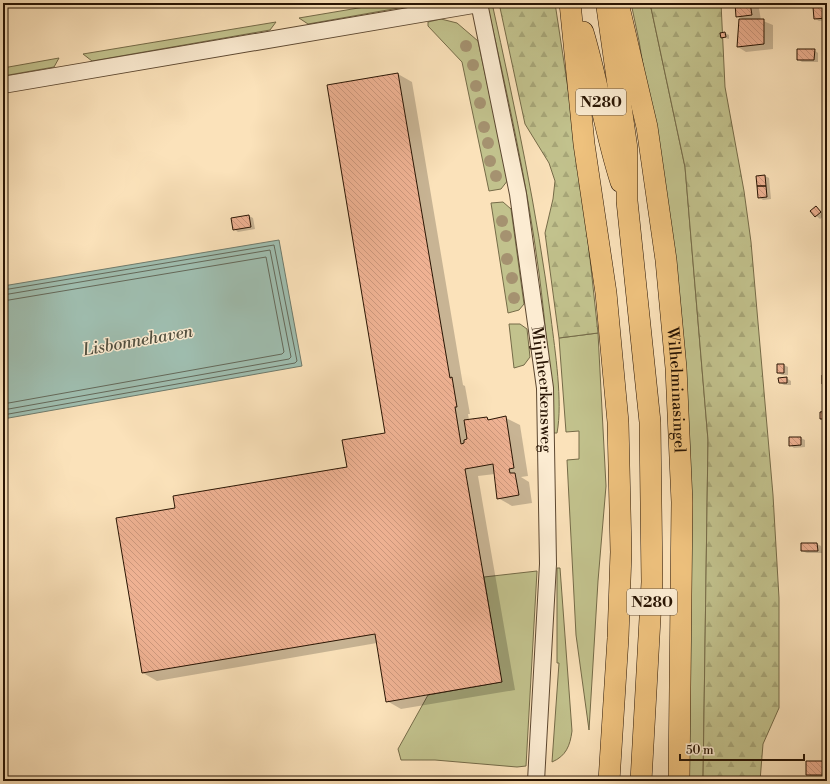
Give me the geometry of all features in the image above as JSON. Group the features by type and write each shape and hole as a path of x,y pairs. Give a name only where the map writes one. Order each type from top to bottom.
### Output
{"main road":[{"name":"N280","path":"570,3 584,144 606,292 618,422 621,552 618,638 609,781"},
{"name":"Wilhelminasingel","path":"575,3 596,76 612,153 627,201"},
{"name":"Wilhelminasingel","path":"607,3 627,149 627,201 650,422 652,477 652,582 642,781"},
{"name":"Wilhelminasingel","path":"618,3 647,128 666,260 676,360 682,502 679,781"}],"street":[{"path":"3,85 479,3"},
{"name":"Mijnheerkensweg","path":"479,3 518,194 545,388 548,564 536,781"}],"green space":[{"path":"388,3 427,3 308,24 299,18"},
{"path":"487,3 492,3 517,121 539,238 558,376 559,421 557,433 553,433 544,313 529,205"},
{"path":"499,3 555,3 581,175 598,333 559,338 545,233 553,199 555,181 549,163 525,124"},
{"path":"631,3 650,3 685,167 708,440 703,781 689,781 671,230 639,41"},
{"path":"650,3 721,3 725,87 744,191 751,242 773,495 779,598 779,708 763,744 760,781 703,781 708,440 685,167"},
{"path":"441,19 457,23 478,41 508,180 501,189 489,191 462,62 428,26 428,22"},
{"path":"276,22 270,30 92,61 83,54"},
{"path":"59,58 54,67 3,76 3,68"},
{"path":"503,202 511,209 524,304 519,310 508,313 491,203"},
{"path":"509,324 520,324 527,329 530,357 524,365 514,368"},
{"path":"598,333 606,486 598,581 589,730 576,635 567,460 579,459 579,431 566,432 559,338"},
{"path":"557,568 560,568 572,731 570,741 564,754 552,762 559,663 557,663"},
{"path":"537,571 526,766 517,767 435,760 401,760 398,749 428,695 501,682 484,577"}],"water":[{"name":"Lisbonnehaven","path":"279,240 302,366 3,419 3,286"}],"building":[{"path":"735,3 750,3 752,15 736,17"},
{"path":"826,6 827,18 814,19 813,7"},
{"path":"739,19 764,19 764,44 737,47"},
{"path":"725,32 726,37 721,38 720,33"},
{"path":"797,49 815,49 814,60 797,60"},
{"path":"398,73 450,378 452,377 461,444 467,439 464,420 487,417 488,420 506,416 514,468 509,469 510,473 515,473 519,495 497,499 493,464 465,469 502,682 386,702 375,634 142,673 116,518 175,508 173,496 347,467 342,440 385,433 327,85"},
{"path":"765,175 766,186 757,186 756,176"},
{"path":"757,186 766,186 767,197 758,198"},
{"path":"816,206 821,212 815,217 810,211"},
{"path":"249,215 251,227 233,230 231,218"},
{"path":"777,364 784,364 784,373 777,373"},
{"path":"822,375 827,375 827,384 822,384"},
{"path":"787,377 787,383 779,383 778,378"},
{"path":"827,411 827,419 820,419 820,412"},
{"path":"789,437 801,437 801,445 789,446"},
{"path":"825,458 827,458 827,470 825,470"},
{"path":"801,543 817,543 818,551 801,551"},
{"path":"806,761 827,761 827,775 806,775"}]}
